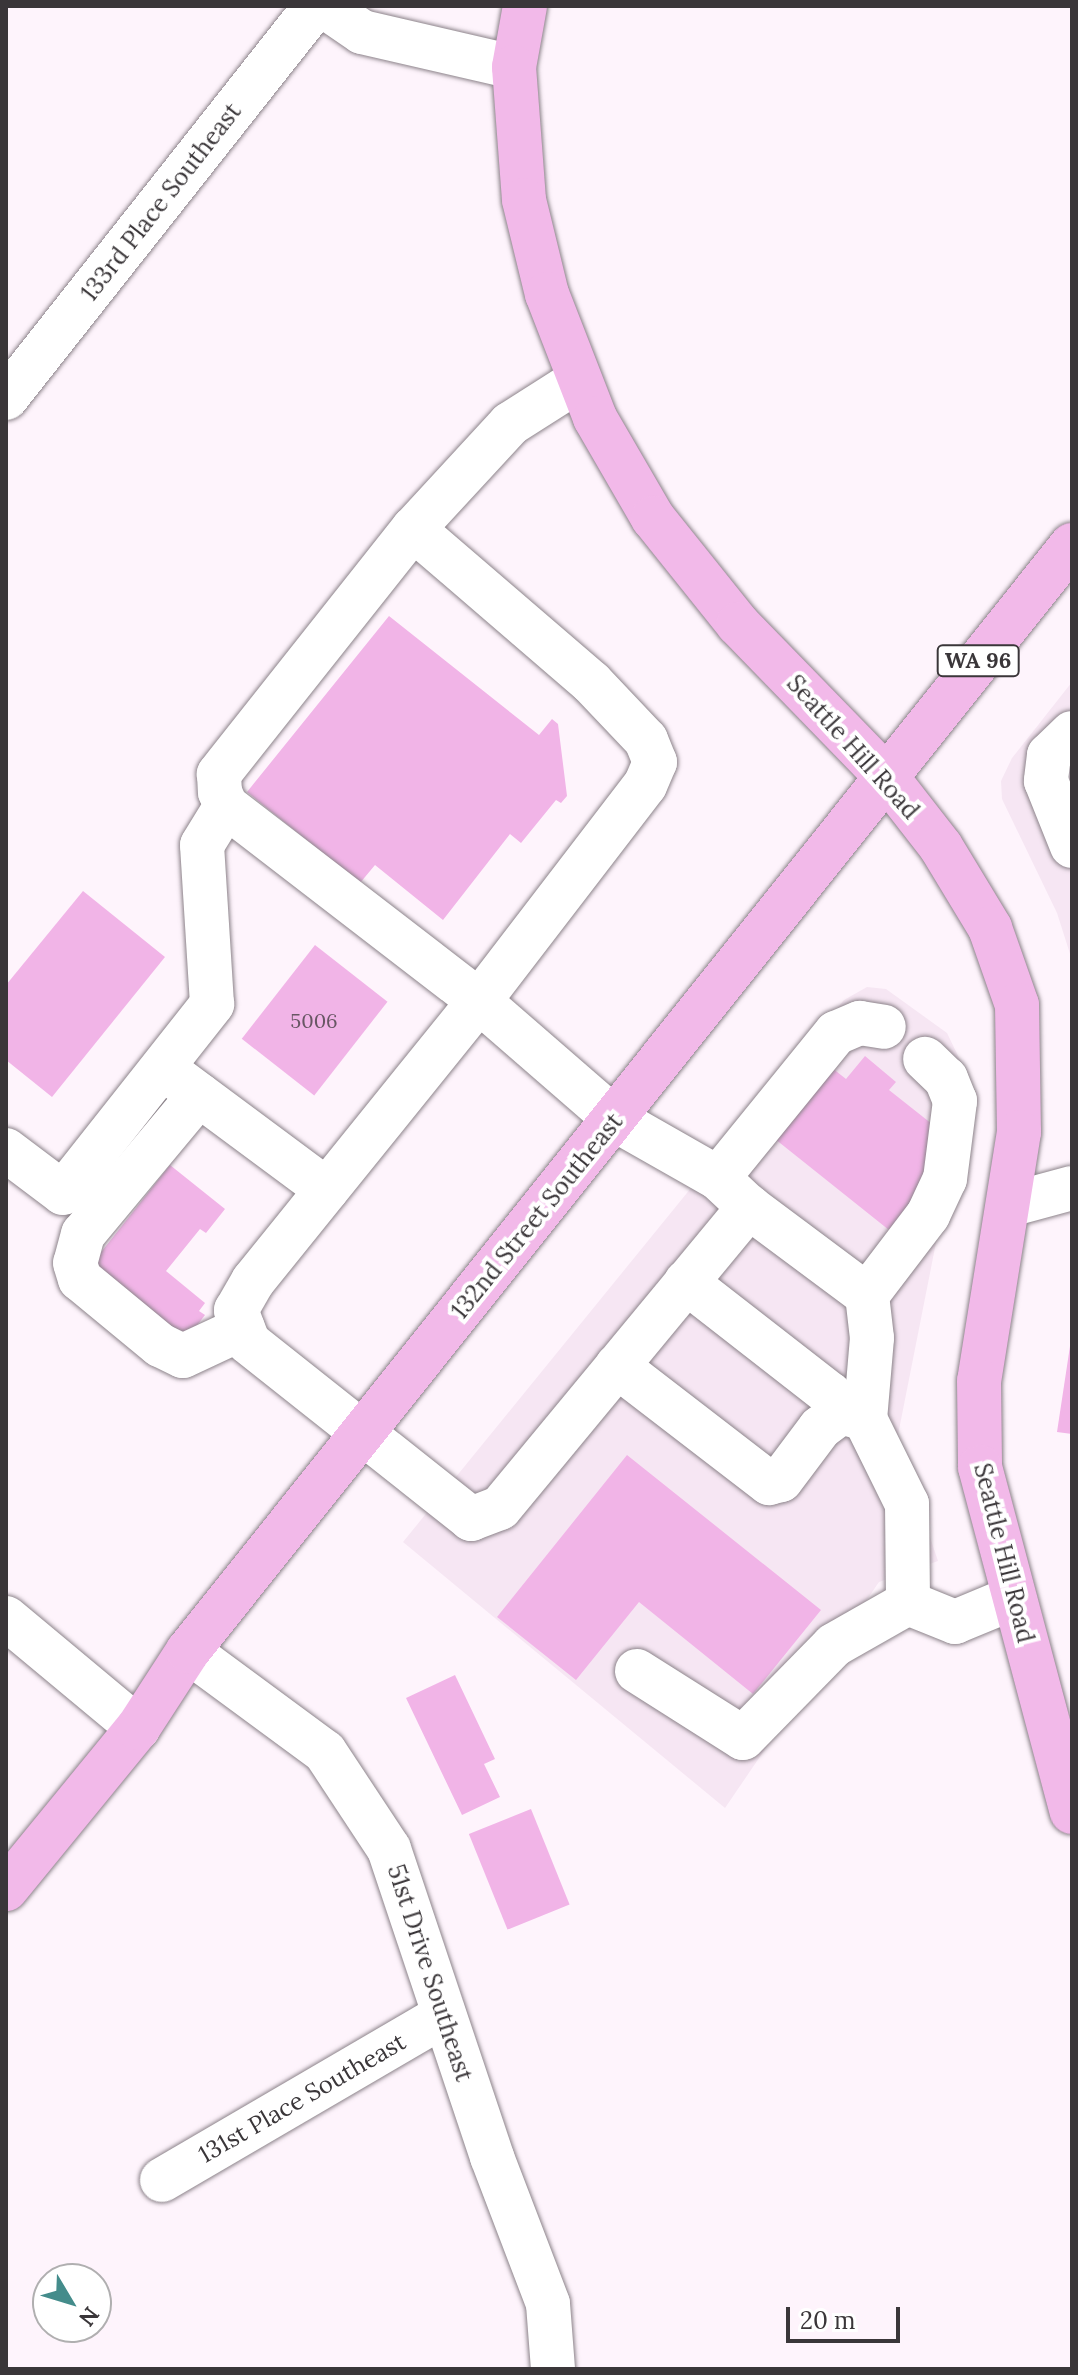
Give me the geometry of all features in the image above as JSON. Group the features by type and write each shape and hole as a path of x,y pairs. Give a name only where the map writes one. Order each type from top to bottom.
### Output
{"main road":[{"name":"Seattle Hill Road","path":"525,6 514,67 524,200 547,294 579,380 653,518 738,624 885,775 941,847 990,928 1017,1005 1019,1132 979,1381 980,1467 1072,1812"},
{"name":"132nd Street Southeast","path":"6,1889 138,1728 188,1651 616,1120 885,775 1072,545"}],"street":[{"name":"133rd Place Southeast","path":"6,398 316,6"},
{"path":"324,6 362,32 514,67"},
{"path":"579,380 510,424 413,529 219,774 226,806 479,1001 616,1120 733,1192 867,1295"},
{"path":"413,529 591,682 646,740 655,762 645,785 479,1001 253,1281 236,1310 248,1342 471,1519 500,1508 686,1282 733,1192 836,1033 860,1023 884,1027"},
{"path":"1072,733 1049,755 1046,781 1072,846"},
{"path":"6,1150 63,1193 212,1004 202,845 226,806"},
{"path":"853,1416 872,1338 867,1295 928,1215 945,1179 955,1101 946,1079 925,1059"},
{"path":"162,1067 327,1190"},
{"path":"199,1095 83,1234 75,1263 80,1279 160,1345 183,1356 243,1328"},
{"path":"1009,1205 1072,1188"},
{"path":"686,1282 830,1394 853,1416 907,1504 908,1603"},
{"path":"617,1366 769,1483 781,1480 820,1428 853,1416"},
{"path":"908,1603 955,1622 1013,1598"},
{"path":"637,1671 743,1738 834,1645 908,1603"},
{"path":"6,1618 138,1728"},
{"name":"51st Drive Southeast","path":"188,1651 325,1752 389,1849 443,2016 548,2304 553,2369"},
{"name":"131st Place Southeast","path":"162,2180 443,2016"}],"shaded area":[{"path":"1072,682 1072,960 1057,913 1002,799 1001,781 1012,758"},
{"path":"867,987 886,989 947,1033 963,1066 964,1101 897,1440 938,1561 879,1582 725,1808 403,1542 844,1000"}],"building":[{"path":"389,616 539,735 552,719 558,724 567,796 561,803 556,800 521,843 510,834 443,920 375,865 360,883 247,792"},
{"path":"83,891 165,957 52,1097 6,1060 6,985"},
{"path":"315,945 387,1002 314,1095 242,1039"},
{"path":"865,1056 896,1082 889,1090 932,1124 922,1188 889,1230 770,1135 827,1064 846,1079"},
{"path":"170,1165 225,1209 206,1233 200,1229 166,1271 205,1303 199,1311 205,1315 188,1337 175,1340 87,1270"},
{"path":"1072,1333 1072,1434 1057,1432"},
{"path":"627,1455 821,1610 753,1694 639,1602 576,1680 497,1617"},
{"path":"455,1675 495,1759 484,1764 500,1797 462,1815 406,1698"},
{"path":"531,1809 570,1904 507,1930 469,1834"}]}
